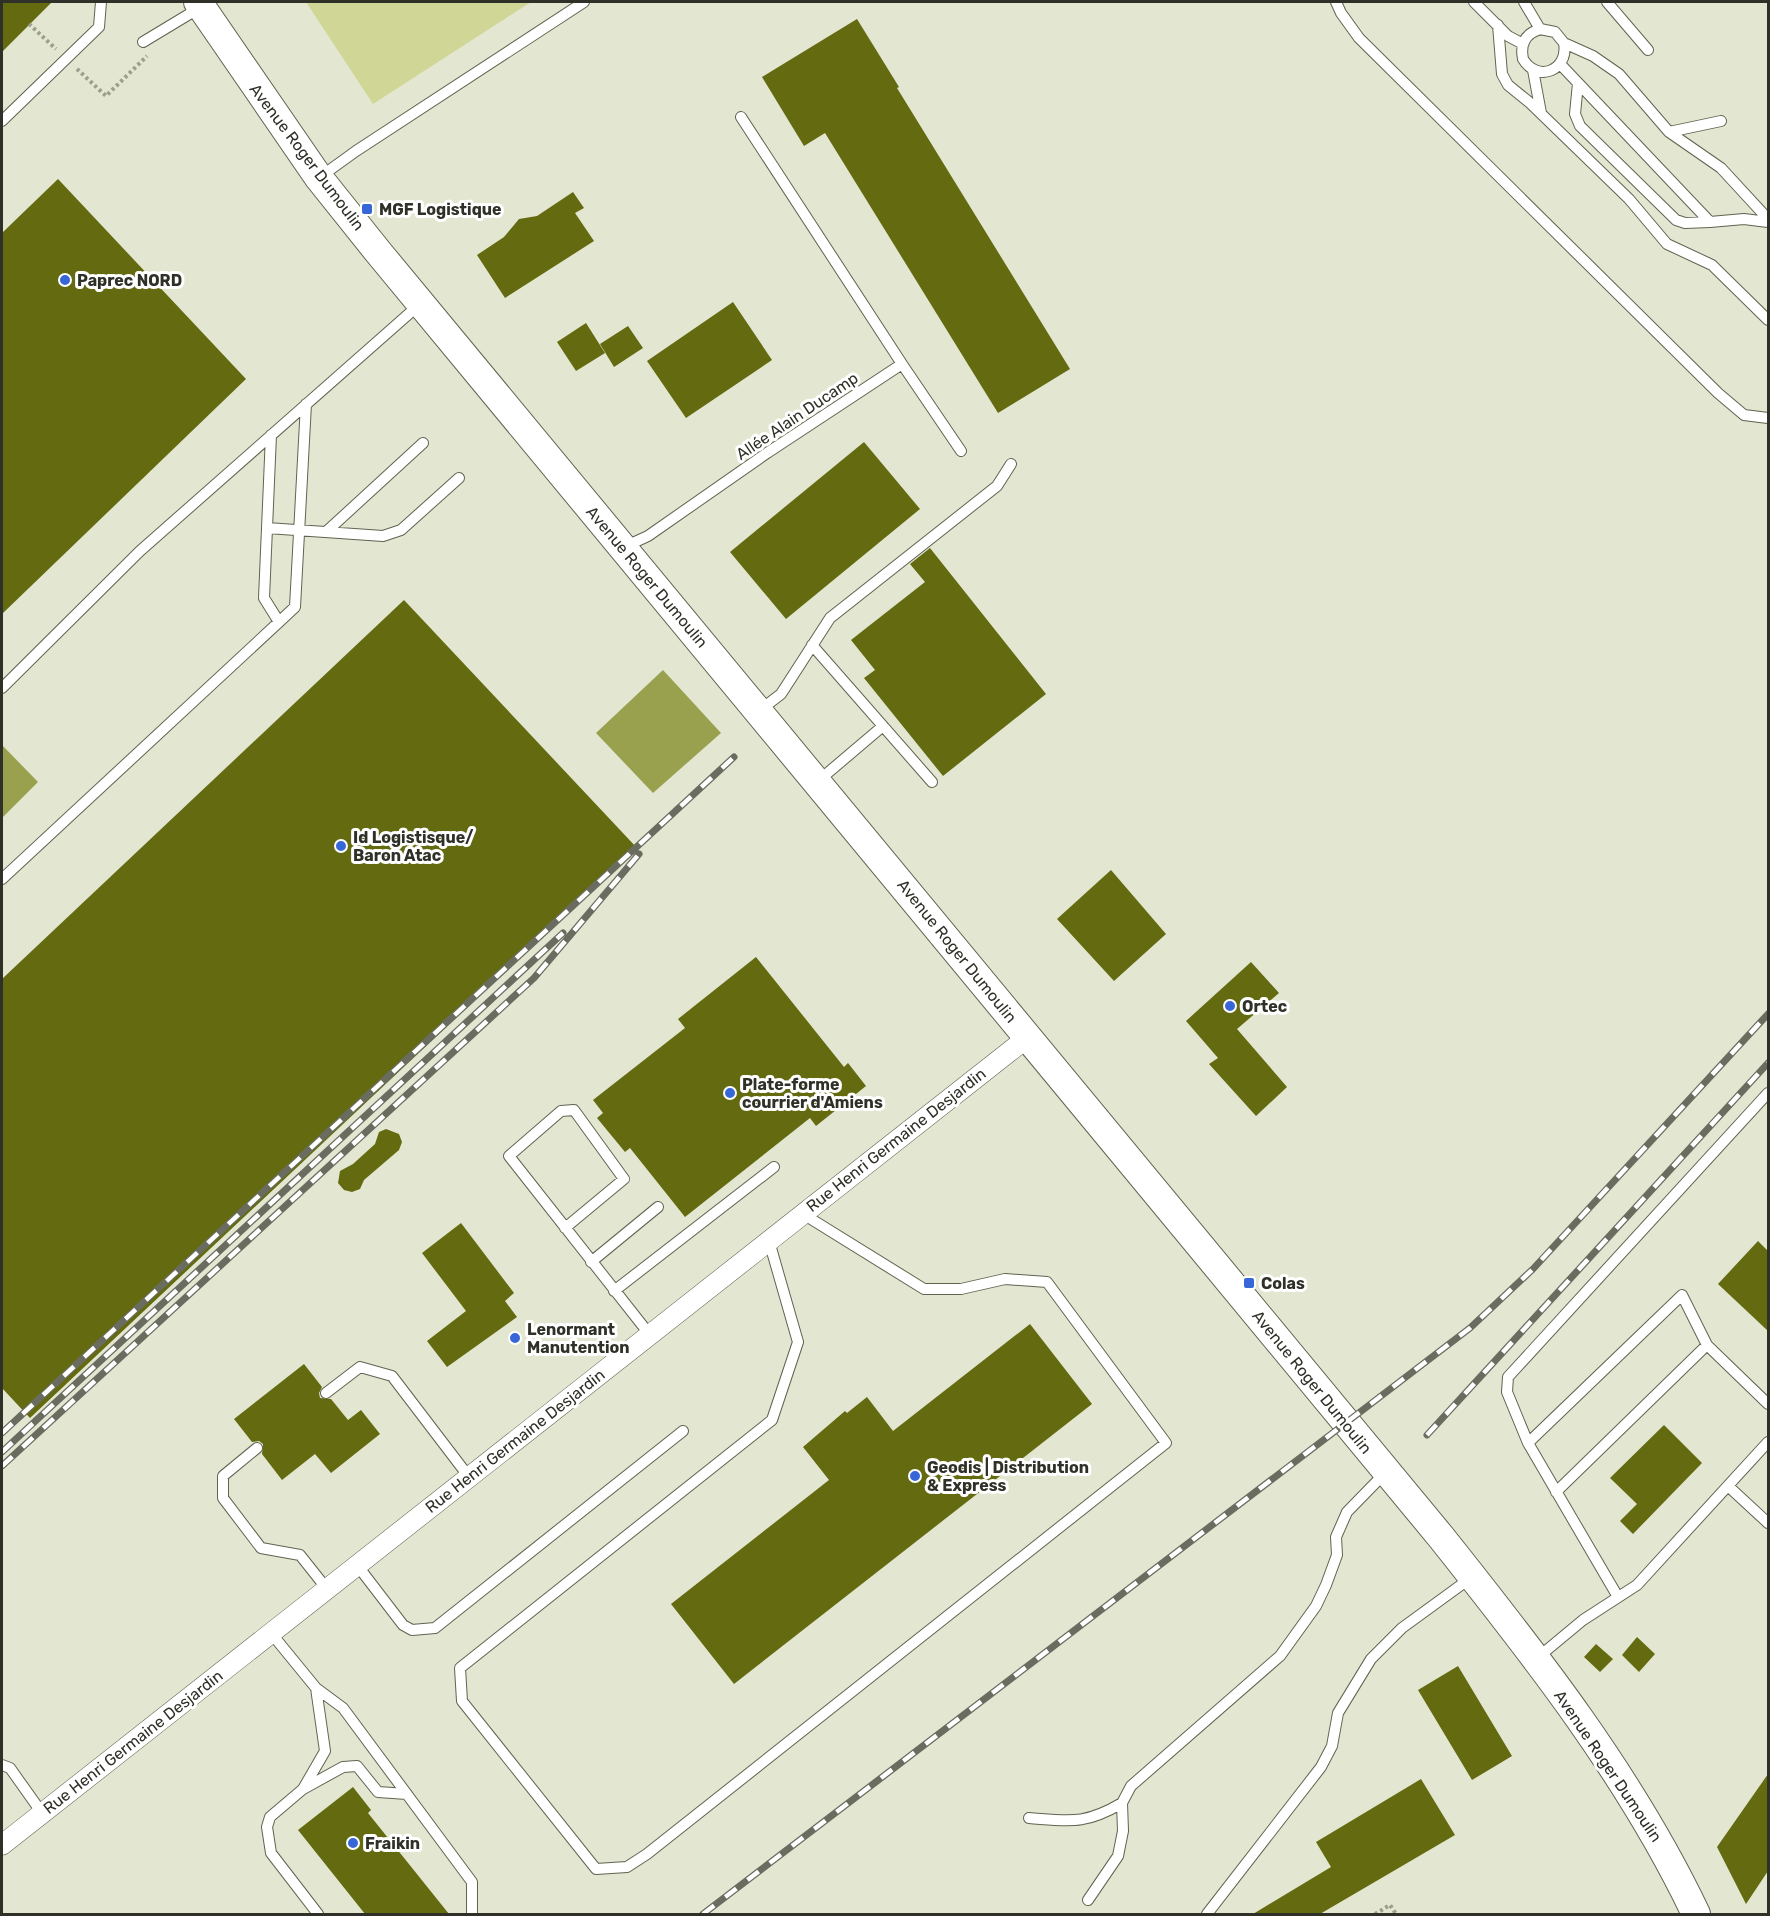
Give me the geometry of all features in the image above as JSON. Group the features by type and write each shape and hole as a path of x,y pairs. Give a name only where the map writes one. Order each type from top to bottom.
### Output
{"main road":[{"name":"Avenue Roger Dumoulin","path":"200,4 319,178 420,304 1472,1576 1535,1659 1615,1772 1670,1860 1696,1914"}],"street":[{"name":"Rue Henri Germaine Desjardin","path":"2,1845 1028,1037"}],"lane":[{"path":"2,121 99,27 100,2"},
{"path":"319,178 356,151 584,2"},
{"path":"1336,2 1359,38 1718,393 1744,415 1768,418"},
{"path":"1474,2 1508,36 1523,44"},
{"path":"1524,2 1540,29"},
{"path":"1607,2 1648,50"},
{"path":"143,42 200,4"},
{"path":"1498,25 1502,74 1508,85 1541,113 1629,199 1667,244 1712,265 1768,320"},
{"path":"1533,70 1548,72 1561,65 1566,51 1555,32 1540,29 1526,37 1523,44 1523,59 1533,70 1541,113"},
{"path":"1564,44 1593,56 1619,74 1669,132 1721,168 1768,220"},
{"path":"1561,65 1710,222"},
{"path":"1578,83 1575,114 1580,126 1676,220 1685,223 1744,219 1768,220"},
{"path":"741,117 961,451"},
{"path":"1669,132 1721,121"},
{"path":"2,688 140,551 420,304"},
{"name":"Allée Alain Ducamp","path":"622,549 648,536 767,453 902,364"},
{"path":"2,879 295,607 306,404"},
{"path":"271,435 264,598 279,622"},
{"path":"326,532 423,443"},
{"path":"758,711 781,694 830,618 997,486 1011,464"},
{"path":"267,528 383,536 401,530 459,478"},
{"path":"812,645 932,782"},
{"path":"817,782 883,726"},
{"path":"1617,1598 1528,1443 1507,1392 1508,1377 1768,1093"},
{"path":"565,1228 624,1179 574,1110 561,1111 509,1156 591,1262 650,1335"},
{"path":"614,1291 774,1167"},
{"path":"591,1262 658,1207"},
{"path":"769,1241 798,1342 772,1420 460,1668 462,1701 596,1869 627,1867 646,1854 1166,1443 1047,1282 1005,1279 961,1289 924,1289 803,1214"},
{"path":"1528,1443 1682,1295 1707,1345 1768,1404"},
{"path":"1556,1492 1707,1345"},
{"path":"326,1393 360,1367 392,1376 469,1477"},
{"path":"357,1565 403,1625 412,1630 435,1628 683,1431"},
{"path":"1535,1659 1583,1620 1637,1585 1768,1442"},
{"path":"257,1448 224,1476 222,1498 261,1548 300,1555 327,1589"},
{"path":"1088,1900 1118,1856 1123,1832 1122,1803 1131,1786 1280,1656 1316,1606 1326,1586 1336,1555 1336,1537 1347,1512 1386,1472"},
{"path":"1728,1486 1768,1523"},
{"path":"1207,1914 1321,1767 1332,1746 1338,1713 1371,1659 1402,1628 1472,1576"},
{"path":"271,1633 316,1688 343,1708 472,1882 472,1914"},
{"path":"303,1789 325,1751 316,1688"},
{"path":"2,1765 10,1768 42,1813"},
{"path":"318,1914 271,1852 267,1827 270,1817 303,1789 343,1767 357,1766 378,1792 406,1794"},
{"path":"1029,1818 1079,1821 1099,1817 1122,1803"}],"path":[{"path":"29,24 105,96 156,50"},
{"path":"1375,1914 1390,1905 1396,1914"}],"shaded area":[{"path":"306,2 531,2 373,104"},
{"path":"663,670 721,733 653,793 596,733"},
{"path":"2,745 38,782 2,818"}],"building":[{"path":"2,2 52,2 2,52"},
{"path":"857,19 1070,369 998,413 825,133 804,146 762,77"},
{"path":"58,179 246,379 2,614 2,233"},
{"path":"573,192 584,208 575,213 594,241 505,298 477,255 504,237 519,219 537,216"},
{"path":"733,302 772,360 686,418 647,361"},
{"path":"586,323 605,353 576,371 557,342"},
{"path":"628,326 643,348 614,367 600,344"},
{"path":"864,442 920,509 786,619 730,552"},
{"path":"930,548 1046,694 943,776 864,678 875,670 851,640 925,582 910,564"},
{"path":"404,600 637,848 30,1418 2,1388 2,979"},
{"path":"1111,870 1166,934 1114,981 1057,919"},
{"name":"Plate-forme courrier d'Amiens","path":"756,957 844,1067 848,1063 866,1086 816,1126 810,1118 685,1217 630,1148 625,1152 597,1118 603,1113 593,1100 685,1028 678,1019"},
{"path":"1251,962 1279,993 1237,1029 1287,1087 1256,1116 1209,1064 1218,1058 1186,1021"},
{"path":"386,1129 399,1134 402,1142 399,1150 364,1180 360,1189 352,1192 344,1190 338,1183 340,1171 353,1164 375,1144 379,1132"},
{"path":"461,1223 514,1293 505,1301 517,1317 447,1367 427,1341 466,1311 422,1253"},
{"path":"1758,1241 1768,1251 1768,1331 1718,1284"},
{"path":"1030,1324 1092,1404 734,1684 671,1604 829,1480 803,1447 845,1411 847,1413 867,1397 893,1431"},
{"path":"304,1364 322,1387 319,1393 320,1398 331,1399 348,1420 361,1410 380,1434 331,1473 315,1454 282,1480 262,1454 263,1444 259,1441 252,1442 234,1419"},
{"path":"1664,1425 1702,1463 1633,1534 1620,1521 1637,1504 1610,1478"},
{"path":"1637,1637 1655,1654 1639,1672 1622,1655"},
{"path":"1596,1644 1613,1659 1600,1672 1584,1657"},
{"path":"1458,1666 1512,1756 1472,1780 1418,1690"},
{"path":"1768,1774 1768,1871 1746,1904 1717,1847"},
{"path":"1421,1779 1455,1835 1320,1914 1253,1914 1331,1867 1316,1842"},
{"path":"353,1787 371,1810 368,1813 449,1914 365,1914 298,1830"}],"railway":[{"path":"2,1433 734,757"},
{"path":"2,1466 534,978 639,854"},
{"path":"2,1452 563,933"},
{"path":"703,1914 1470,1328 1533,1269 1768,1014"},
{"path":"1427,1435 1768,1063"}],"place":[{"name":"MGF Logistique","path":"367,209"},
{"name":"Paprec NORD","path":"65,280"},
{"name":"Id Logistisque/ Baron Atac","path":"341,846"},
{"name":"Ortec","path":"1230,1006"},
{"name":"Plate-forme courrier d'Amiens","path":"730,1093"},
{"name":"Colas","path":"1249,1283"},
{"name":"Lenormant Manutention","path":"515,1338"},
{"name":"Geodis | Distribution & Express","path":"915,1476"},
{"name":"Fraikin","path":"353,1843"}]}
